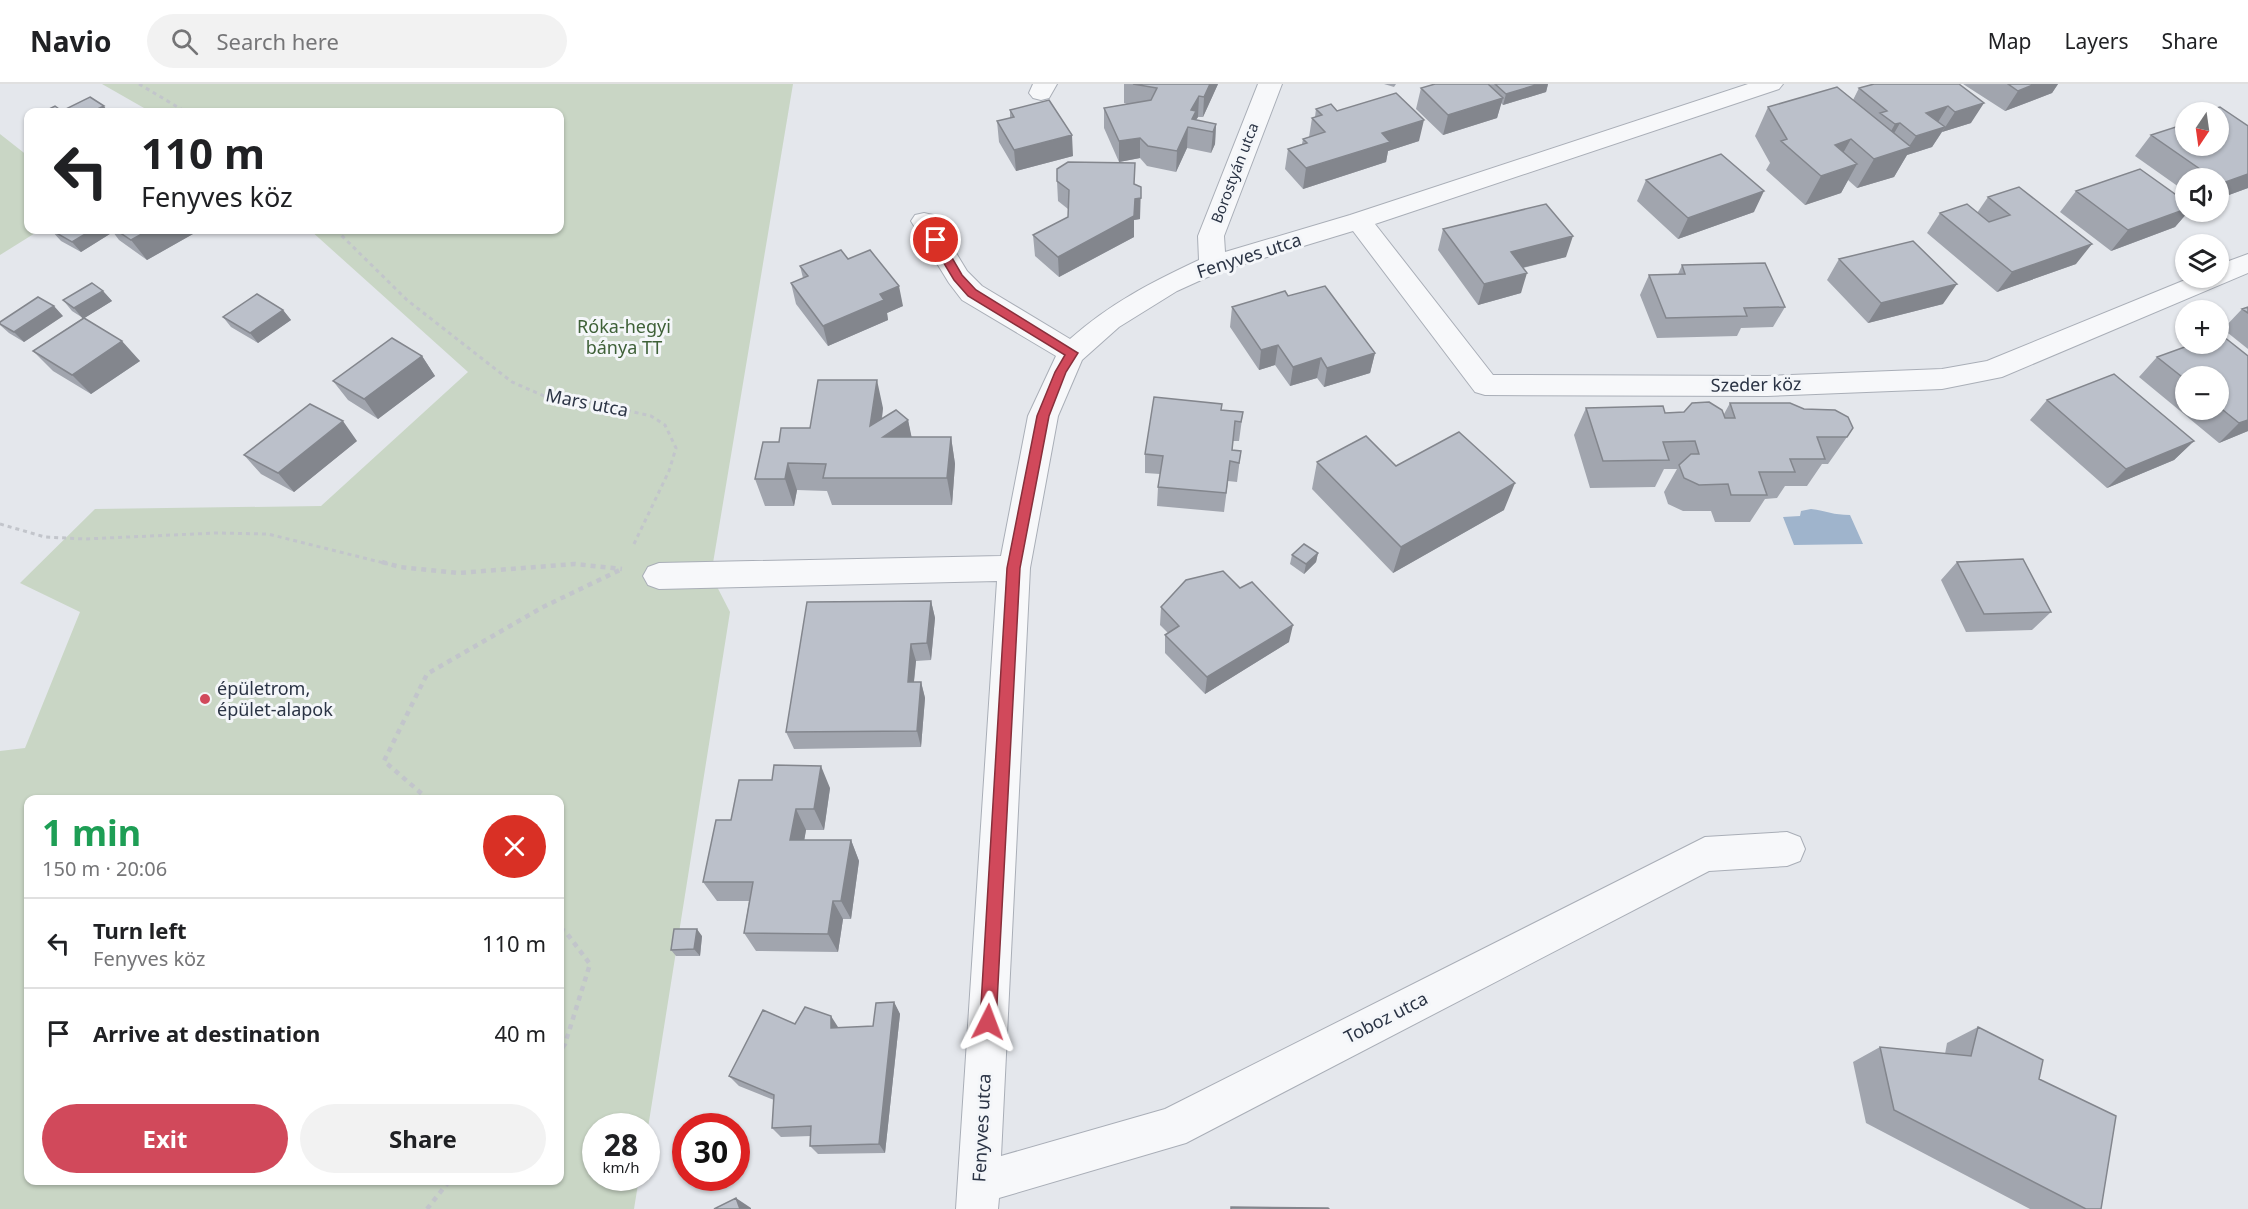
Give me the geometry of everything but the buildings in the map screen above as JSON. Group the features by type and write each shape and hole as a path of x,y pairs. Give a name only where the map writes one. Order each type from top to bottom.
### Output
{"street":[{"name":"Borostyán utca","path":"1212,265 1211,236 1270,84"},
{"name":"Fenyves utca","path":"979,1196 1014,568 1043,416 1061,372 1072,353 1109,320 1168,285 1212,265 1359,220 1771,84"},
{"name":"Szeder köz","path":"1359,220 1485,385 1767,386 1942,379 1992,370 2190,288"},
{"path":"924,221 958,278 972,293 1072,353"},
{"path":"2229,271 2248,263"},
{"path":"659,576 1014,568"},
{"name":"Toboz utca","path":"979,1196 1171,1128 1705,854 1787,849"}],"path":[{"path":"139,84 179,108"},
{"name":"Mars utca","path":"340,234 407,300 512,382 544,396 586,401 651,416 664,425 672,436 676,448 669,471 632,549"},
{"path":"0,524 45,537 85,539 216,533 268,534 400,567 430,571 458,573 575,564 659,576"},
{"path":"423,795 384,761 427,674 543,607 622,569 627,559"},
{"path":"564,931 590,964 564,1046"},
{"path":"427,1209 446,1185"}],"green space":[{"name":"Róka-hegyi bánya TT","path":"102,84 793,84 711,575 730,612 650,1113 582,1113 582,1191 637,1191 634,1209 0,1209 0,751 25,748 80,612 20,583 95,509 321,506 468,372 314,234 564,234 564,108 144,108"},
{"path":"0,134 24,153 24,234 34,234 0,255"}],"water":[{"path":"1811,509 1850,515 1863,544 1794,545 1783,517 1800,516 1801,511"}],"place":[{"name":"épületrom, épület-alapok","path":"205,699"}],"route":[{"path":"936,240 958,278 972,293 1072,353 1061,372 1043,416 1014,568 988,1022"}]}
